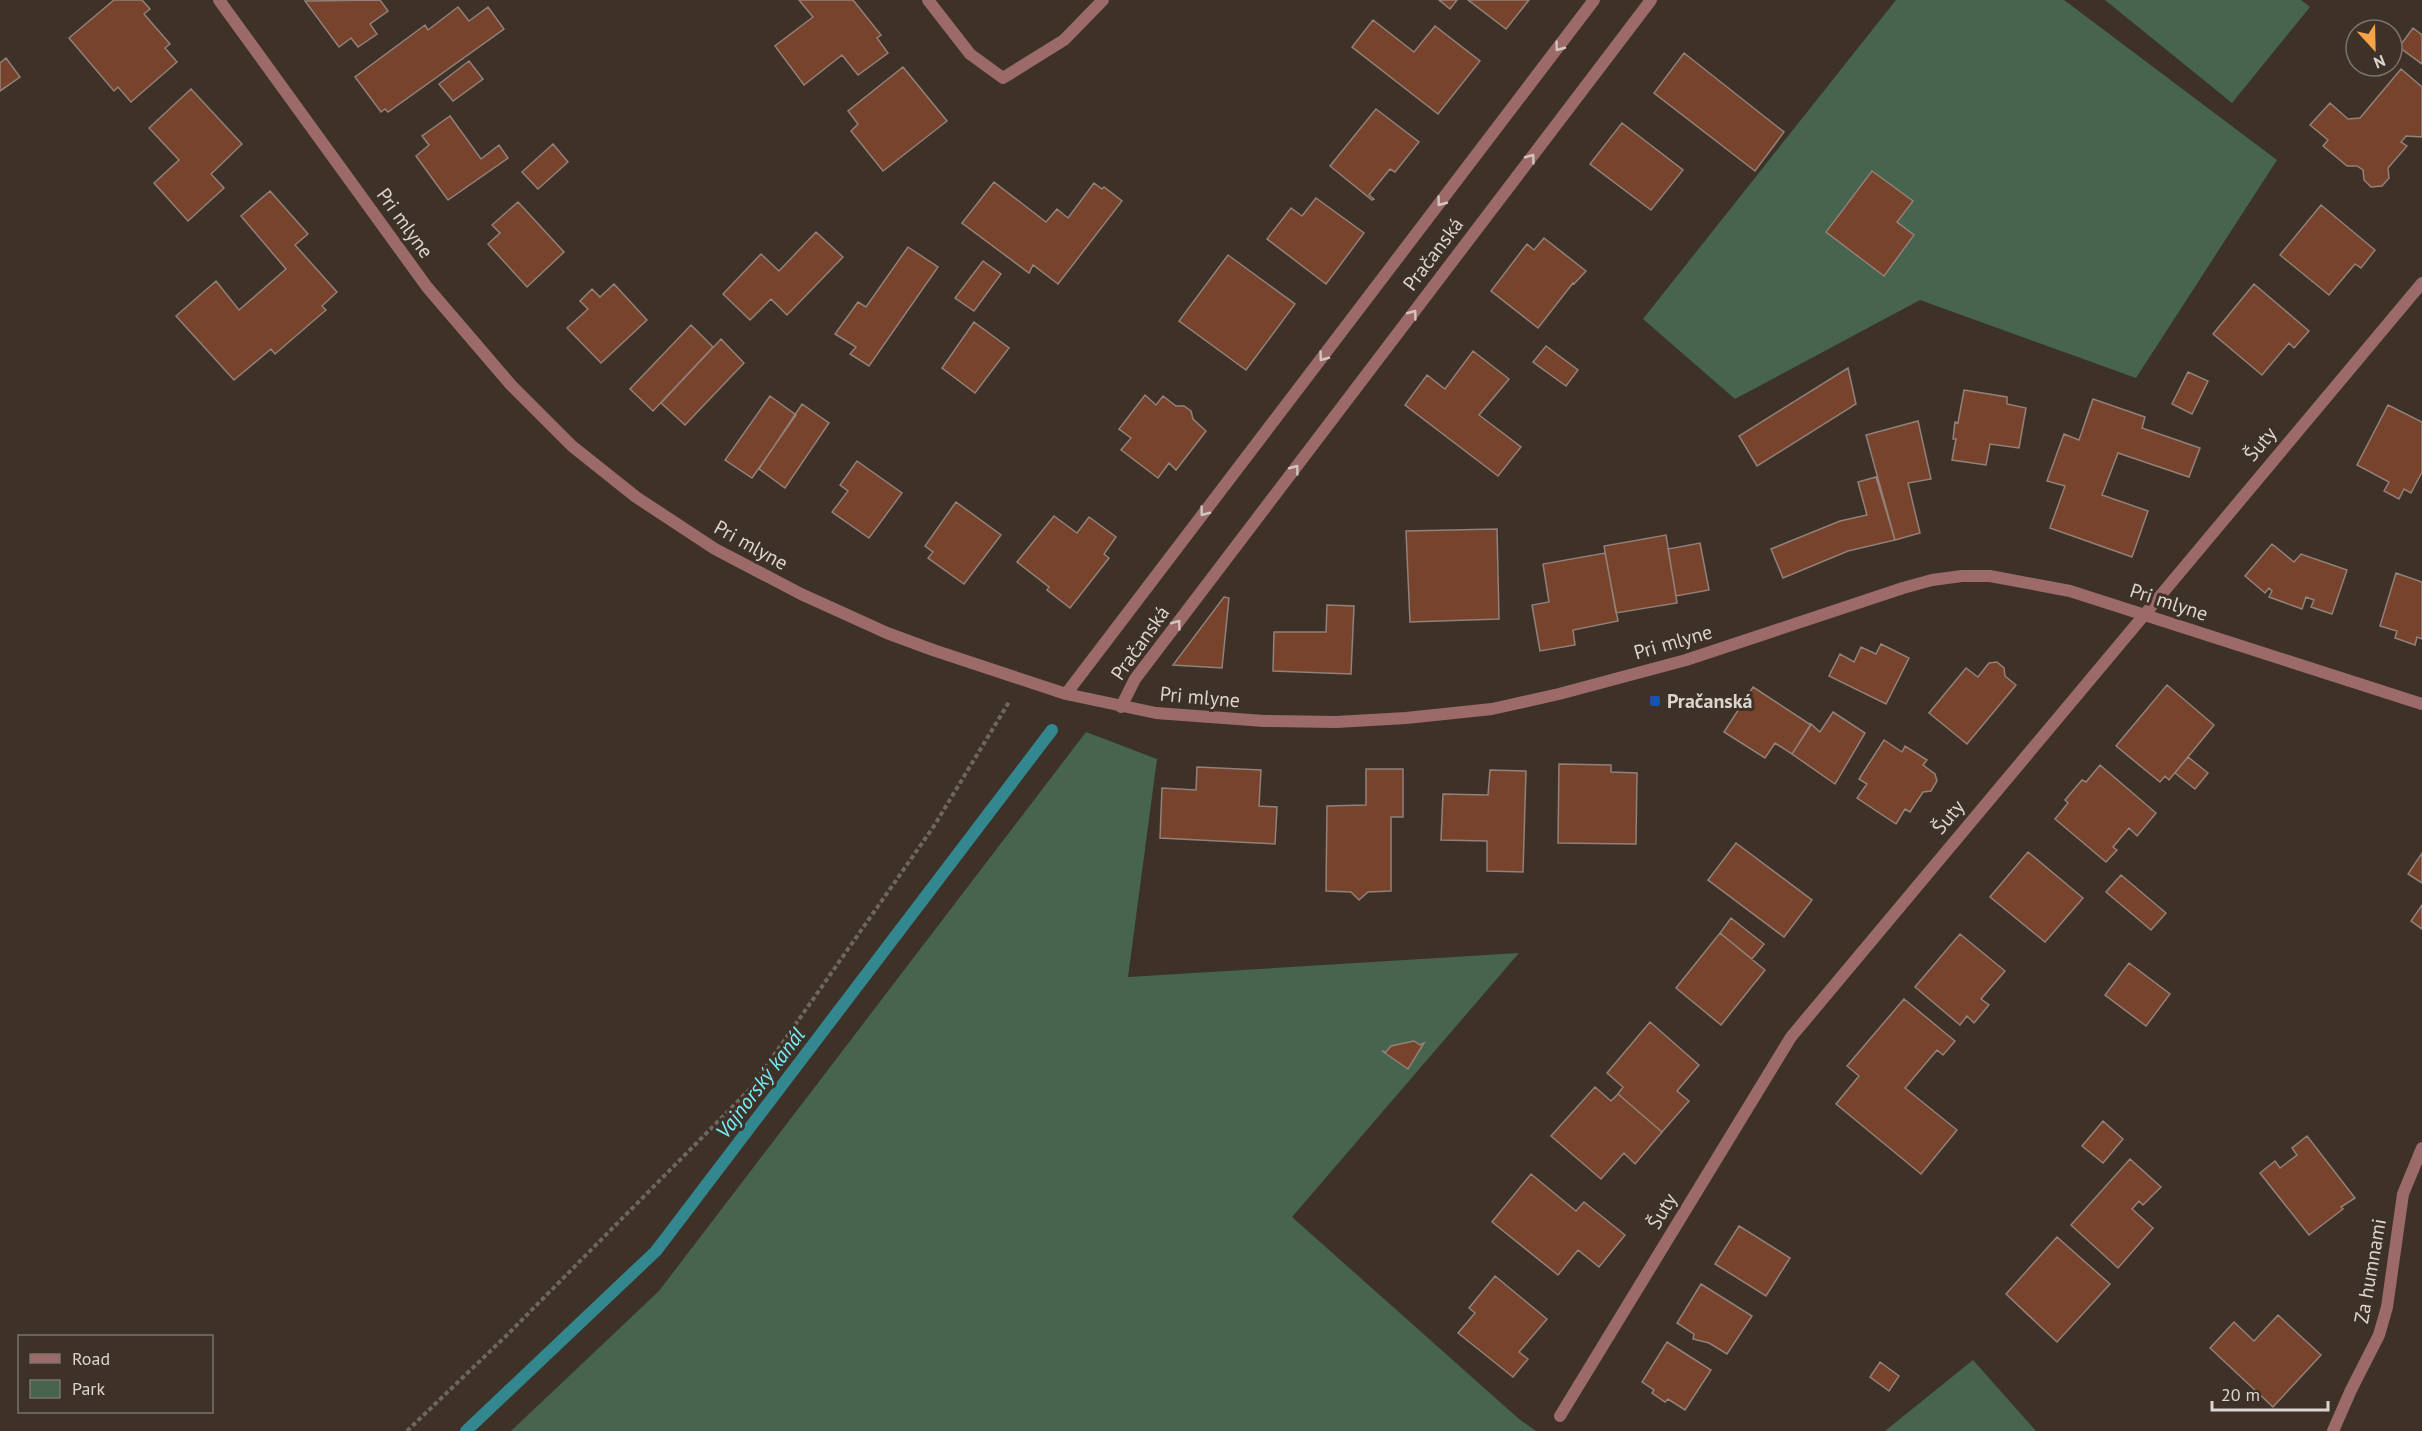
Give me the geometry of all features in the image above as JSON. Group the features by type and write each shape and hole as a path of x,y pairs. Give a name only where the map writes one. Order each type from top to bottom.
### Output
{"street":[{"name":"Pri mlyne","path":"219,0 427,286 511,385 572,446 605,474 667,519 715,549 757,571 887,633 1022,680 1066,694 1121,707 1192,716 1264,721 1326,722 1406,718 1492,709 1559,694 1686,660 1932,580 1962,576 1990,576 2070,591 2422,704"},
{"path":"928,0 970,54 1003,78 1064,40 1103,0"},
{"name":"Pračanská","path":"1066,694 1594,0"},
{"name":"Pračanská","path":"1121,707 1135,679 1651,0"},
{"name":"Šuty","path":"1560,1416 1791,1037 2422,283"},
{"name":"Za humnami","path":"2333,1431 2379,1335 2387,1308 2403,1194 2422,1148"}],"path":[{"path":"407,1431 507,1335 751,1088 934,826 1022,680"}],"green space":[{"path":"1896,0 2064,0 2277,160 2136,378 1920,300 1735,399 1643,319"},
{"path":"2105,0 2301,0 2310,7 2232,103"},
{"path":"1086,732 1157,759 1128,977 1519,953 1292,1217 1519,1419 1536,1431 511,1431 659,1291"},
{"path":"1973,1360 2036,1431 1885,1431"}],"building":[{"path":"114,0 142,0 150,9 144,14 170,44 165,48 177,62 131,102 118,87 114,91 69,38"},
{"path":"380,0 388,11 370,24 377,34 358,47 351,38 339,47 305,1"},
{"path":"799,0 853,0 881,35 877,38 888,53 858,75 842,55 804,85 775,46 813,17"},
{"path":"1439,0 1457,0 1450,9"},
{"path":"1468,0 1529,0 1506,29"},
{"path":"458,7 469,21 488,7 504,29 388,112 385,109 381,112 355,77 425,25 428,30"},
{"path":"1373,20 1414,52 1435,26 1480,61 1438,114 1352,47"},
{"path":"2413,28 2422,35 2422,64 2404,51 2404,40"},
{"path":"1684,53 1784,132 1755,171 1654,93"},
{"path":"6,58 20,77 0,91 0,63"},
{"path":"469,61 483,79 453,101 439,84"},
{"path":"903,67 947,121 883,171 851,131 858,124 848,111"},
{"path":"2404,72 2422,87 2422,137 2406,136 2401,142 2407,146 2388,168 2389,178 2382,186 2371,187 2364,180 2363,170 2357,166 2347,166 2323,146 2328,140 2310,125 2330,103 2348,119 2360,118 2393,78 2404,78"},
{"path":"191,89 242,144 211,174 224,188 188,221 154,183 179,160 149,128"},
{"path":"1376,109 1419,142 1395,172 1390,169 1369,195 1374,199 1372,200 1330,166"},
{"path":"450,116 481,159 499,145 508,158 448,200 416,156 429,145 422,136"},
{"path":"1622,123 1683,170 1651,210 1590,164"},
{"path":"553,144 568,162 538,189 522,172"},
{"path":"1872,171 1913,201 1897,222 1914,235 1884,276 1826,232"},
{"path":"994,182 1046,222 1057,209 1068,218 1094,183 1102,189 1104,187 1122,201 1058,284 1033,265 1029,273 962,223"},
{"path":"270,191 308,234 295,245 337,292 322,306 326,310 275,354 271,349 234,380 176,316 216,281 239,310 286,269 241,216"},
{"path":"1316,198 1364,233 1326,284 1267,239 1291,208 1302,216"},
{"path":"518,202 564,252 527,287 488,244 500,233 492,225"},
{"path":"2321,205 2375,250 2361,268 2355,264 2329,295 2280,255"},
{"path":"816,232 843,257 787,315 771,299 750,320 723,294 761,254 779,271"},
{"path":"1544,238 1586,271 1573,283 1538,328 1491,291 1527,244 1534,250"},
{"path":"908,247 938,267 869,366 850,354 856,347 835,334 858,302 866,307"},
{"path":"1228,255 1295,304 1246,370 1179,321"},
{"path":"983,261 1001,274 974,311 955,298"},
{"path":"614,284 647,320 601,363 567,328 588,309 580,301 592,289 600,297"},
{"path":"2254,284 2309,331 2294,348 2289,343 2262,375 2213,334"},
{"path":"974,322 1009,348 975,393 942,368"},
{"path":"691,325 713,347 653,411 630,389"},
{"path":"721,339 744,363 685,425 661,403"},
{"path":"1546,346 1578,370 1566,386 1533,362"},
{"path":"1473,351 1509,379 1479,415 1521,447 1498,476 1405,405 1427,375 1445,389"},
{"path":"1848,368 1856,404 1757,466 1739,436"},
{"path":"2188,372 2208,381 2192,414 2172,404"},
{"path":"1964,390 2007,397 2007,404 2026,408 2019,448 1990,444 1986,465 1952,460 1956,439 1953,439 1955,422 1958,423"},
{"path":"1145,395 1156,405 1163,396 1176,406 1184,406 1191,411 1193,419 1206,431 1176,470 1169,463 1158,478 1121,450 1131,438 1119,429"},
{"path":"770,396 796,415 752,478 725,460"},
{"path":"2093,399 2145,417 2142,428 2200,448 2189,477 2118,453 2102,495 2148,511 2132,557 2050,528 2065,486 2047,481 2064,434 2079,440"},
{"path":"802,404 829,423 785,488 759,469"},
{"path":"2388,405 2422,422 2422,472 2411,493 2404,489 2399,499 2384,491 2389,482 2357,465"},
{"path":"1918,421 1931,479 1908,483 1920,533 1895,540 1866,435"},
{"path":"857,461 902,493 869,538 832,512 848,491 840,485"},
{"path":"1876,477 1895,540 1848,551 1783,578 1771,549 1840,521 1867,515 1858,482"},
{"path":"956,502 1001,535 964,584 928,558 933,552 925,546"},
{"path":"1054,516 1077,533 1089,517 1116,537 1104,554 1109,558 1070,608 1047,590 1049,587 1017,562"},
{"path":"1497,529 1499,619 1410,622 1406,531"},
{"path":"1666,535 1677,603 1616,613 1604,546"},
{"path":"1700,543 1709,590 1676,596 1668,549"},
{"path":"2272,544 2294,562 2301,554 2347,570 2332,614 2311,607 2314,600 2306,597 2302,609 2269,597 2272,591 2269,588 2265,593 2245,576"},
{"path":"1605,553 1618,621 1573,630 1575,645 1540,651 1532,605 1549,602 1543,564"},
{"path":"2396,573 2422,582 2422,639 2417,637 2415,645 2395,638 2397,631 2380,626"},
{"path":"1224,597 1229,598 1222,668 1173,665"},
{"path":"1327,605 1354,606 1351,674 1273,671 1274,632 1326,632"},
{"path":"1881,644 1909,658 1886,704 1829,676 1840,654 1854,662 1861,647 1876,654"},
{"path":"1997,662 2004,668 2005,676 2016,685 1967,744 1929,713 1966,668 1978,677 1989,663"},
{"path":"2167,685 2214,725 2169,780 2165,776 2160,782 2116,746"},
{"path":"1753,687 1811,725 1792,754 1775,743 1765,758 1724,732"},
{"path":"1833,712 1865,733 1835,784 1792,754 1811,724 1820,732"},
{"path":"1884,740 1902,752 1905,746 1927,760 1923,765 1935,774 1937,781 1931,791 1923,792 1910,812 1905,809 1896,824 1857,798 1867,784 1859,779"},
{"path":"2188,757 2208,773 2195,789 2175,773"},
{"path":"1559,764 1611,765 1611,772 1637,773 1636,844 1558,843"},
{"path":"2100,765 2156,813 2137,836 2129,828 2113,847 2117,850 2106,862 2055,819 2068,803 2065,800 2082,780 2086,782"},
{"path":"1197,767 1261,770 1259,806 1277,807 1275,844 1160,838 1162,788 1196,790"},
{"path":"1366,769 1403,769 1403,817 1391,817 1391,891 1368,892 1359,900 1351,892 1326,891 1327,806 1366,805"},
{"path":"1490,770 1526,771 1523,872 1487,871 1487,841 1441,840 1443,794 1488,795"},
{"path":"1736,843 1812,900 1784,937 1708,880"},
{"path":"2028,852 2083,898 2045,942 1990,897"},
{"path":"2422,853 2422,883 2408,874"},
{"path":"2121,875 2166,913 2151,930 2106,892"},
{"path":"2422,905 2422,929 2411,921"},
{"path":"1731,918 1764,944 1752,959 1720,933"},
{"path":"1720,933 1765,970 1721,1025 1676,988"},
{"path":"1960,934 2005,971 1981,999 1989,1005 1974,1023 1967,1016 1960,1025 1915,987"},
{"path":"2129,963 2170,994 2146,1026 2105,995"},
{"path":"1904,999 1955,1041 1943,1055 1937,1050 1905,1088 1957,1130 1921,1174 1836,1104 1859,1076 1847,1066"},
{"path":"1650,1022 1699,1065 1677,1091 1689,1101 1662,1132 1618,1094 1623,1087 1607,1073"},
{"path":"1414,1041 1420,1045 1424,1043 1408,1069 1382,1051 1386,1052 1391,1046"},
{"path":"1595,1087 1611,1101 1618,1094 1662,1132 1635,1164 1624,1153 1601,1179 1551,1136"},
{"path":"2103,1121 2123,1139 2103,1163 2082,1146"},
{"path":"2307,1136 2355,1198 2309,1235 2260,1173 2275,1161 2280,1168 2297,1155 2292,1148"},
{"path":"2130,1159 2161,1187 2143,1205 2139,1201 2132,1209 2153,1228 2118,1268 2071,1225"},
{"path":"1531,1174 1576,1211 1584,1202 1625,1235 1599,1267 1578,1250 1558,1275 1492,1222"},
{"path":"1739,1226 1790,1258 1766,1296 1715,1264"},
{"path":"2057,1237 2110,1284 2057,1342 2006,1294"},
{"path":"1495,1276 1547,1319 1519,1352 1528,1359 1513,1377 1458,1333 1475,1313 1469,1308"},
{"path":"1701,1284 1752,1316 1727,1354 1709,1343 1693,1339 1694,1334 1677,1323"},
{"path":"2278,1315 2321,1355 2273,1407 2210,1348 2234,1322 2254,1341"},
{"path":"1667,1342 1711,1370 1685,1410 1668,1399 1665,1402 1652,1393 1654,1390 1642,1382"},
{"path":"1880,1362 1899,1376 1889,1391 1870,1377"}],"waterway":[{"name":"Vajnorský kanál","path":"466,1431 656,1251 1052,730"}],"place":[{"name":"Pračanská","path":"1655,701"}]}
